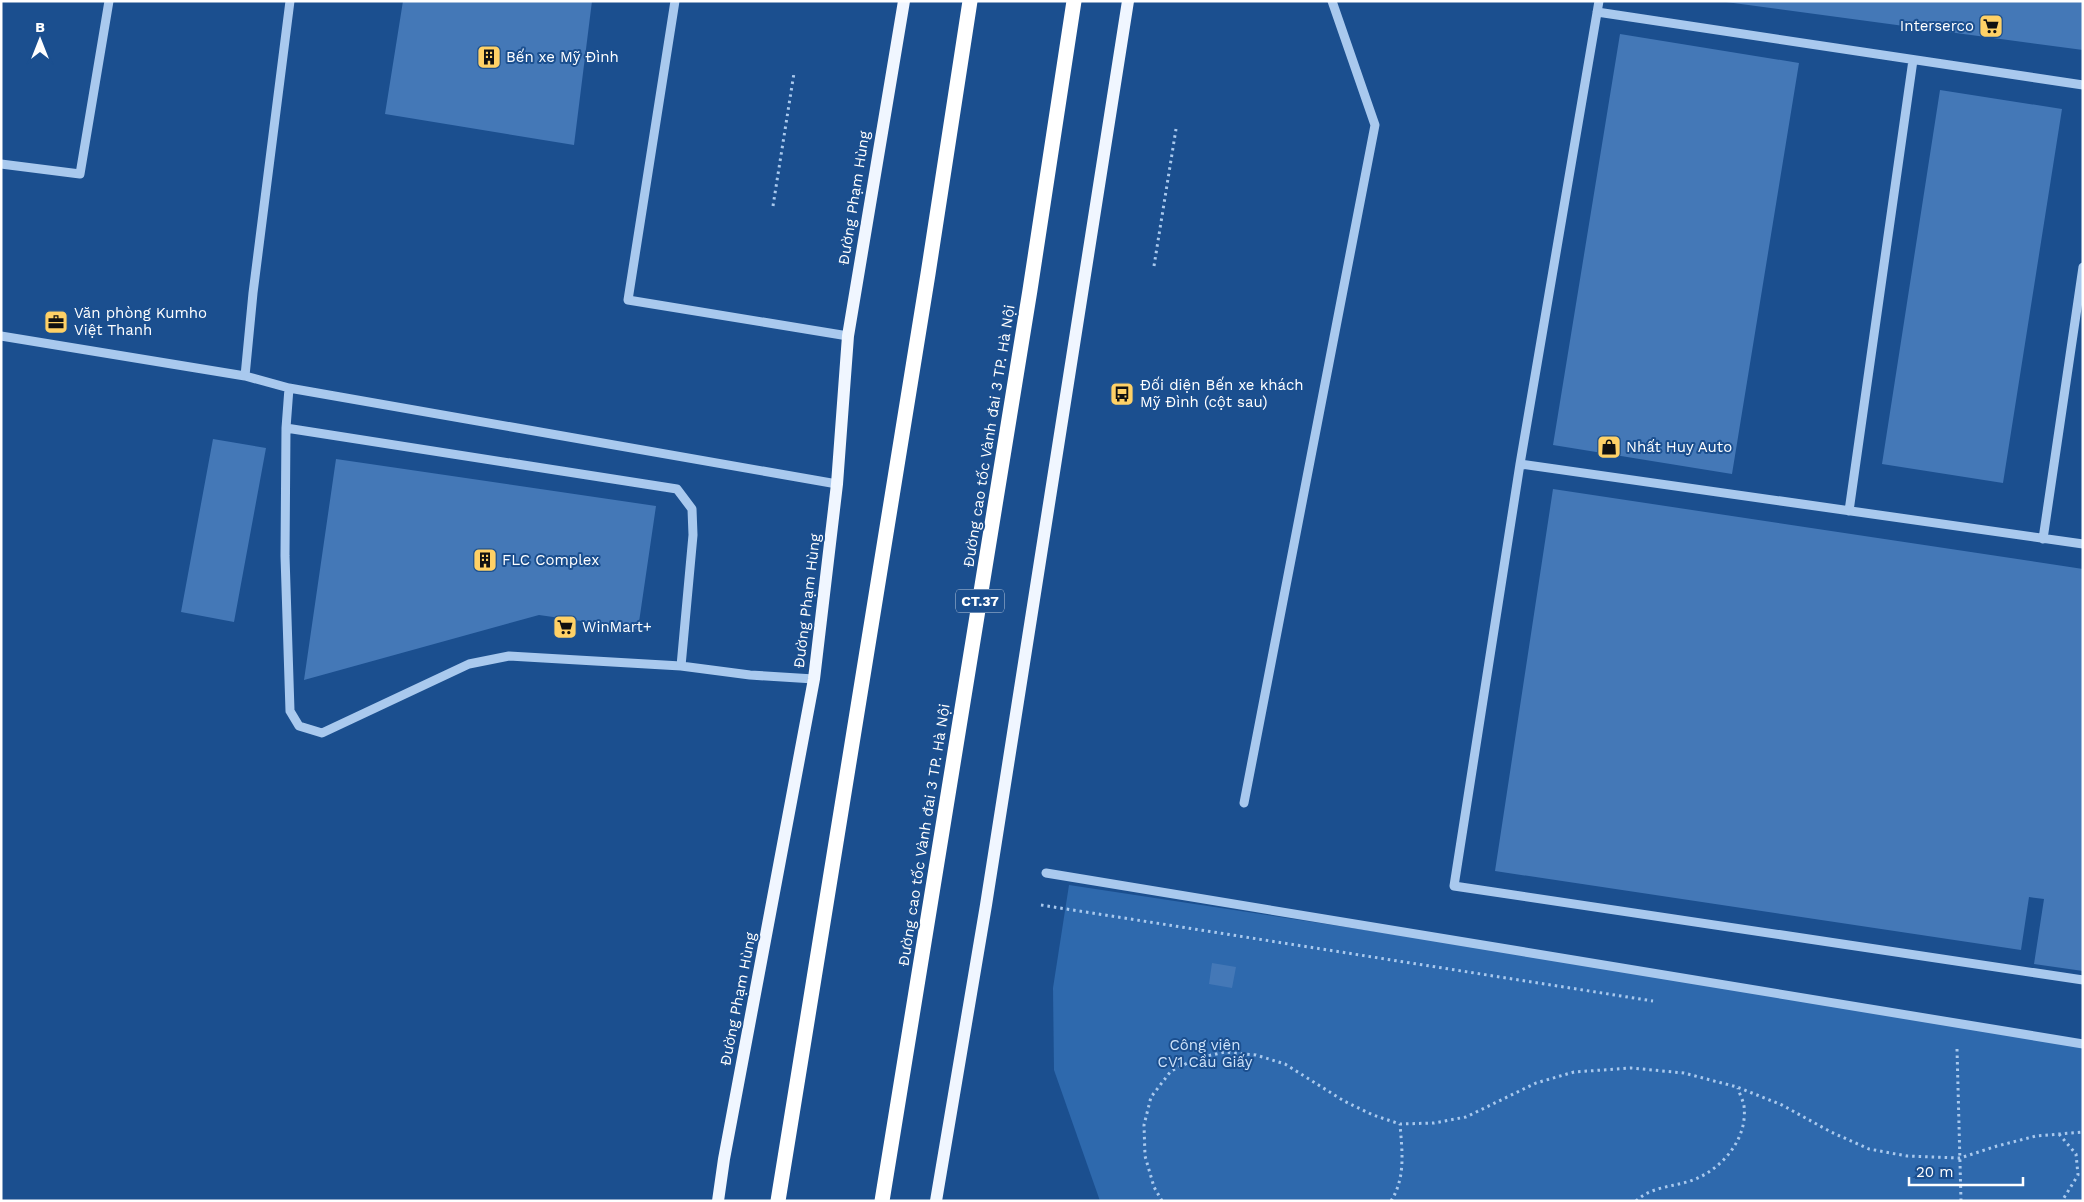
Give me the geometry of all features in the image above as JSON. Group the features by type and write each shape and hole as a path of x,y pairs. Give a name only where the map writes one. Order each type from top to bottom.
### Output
{"highway":[{"path":"778,1201 928,274 970,1"},
{"name":"Đường cao tốc Vành đai 3 TP. Hà Nội","path":"882,1201 1028,299 1074,1"}],"main road":[{"name":"Đường Phạm Hùng","path":"718,1201 724,1159 814,679 837,484 848,336 904,1"},
{"path":"936,1201 986,906 1128,1"}],"street":[{"path":"1,164 80,174 109,1"},
{"path":"245,376 253,293 290,1"},
{"path":"675,1 628,300 848,336"},
{"path":"1244,803 1375,125 1332,1"},
{"path":"1599,1 1520,464 1454,886 2083,980"},
{"path":"1597,12 2083,85"},
{"path":"1849,511 1913,60"},
{"path":"2043,539 2083,267"},
{"path":"1,336 245,376 289,388 837,484"},
{"path":"289,388 286,428 286,556 290,711 299,726 322,733 469,664 509,656 681,666 750,675 814,679"},
{"path":"286,428 677,489 692,509 693,536 681,666"},
{"path":"1520,464 2083,544"},
{"path":"1046,873 2083,1044"}],"path":[{"path":"773,206 794,73"},
{"path":"1154,266 1176,129"},
{"path":"1041,906 1662,1002"},
{"path":"1961,1201 1957,1048 1967,1050"},
{"path":"1162,1201 1154,1187 1145,1156 1144,1125 1151,1097 1171,1071 1198,1058 1225,1052 1256,1055 1285,1064 1344,1101 1373,1115 1400,1124 1434,1123 1466,1117 1536,1083 1574,1072 1631,1068 1684,1073 1737,1087 1782,1105 1831,1132 1869,1149 1907,1156 1960,1158 2036,1136 2083,1132"},
{"path":"1636,1201 1659,1188 1693,1180 1717,1167 1734,1148 1742,1129 1744,1106 1737,1087"},
{"path":"1391,1201 1397,1191 1403,1163 1400,1124"},
{"path":"2059,1134 2076,1154 2078,1175 2062,1201"}],"green space":[{"name":"Công viên CV1 Cầu Giấy","path":"1069,885 1431,940 2083,1047 2083,1201 1100,1201 1054,1070 1053,988"}],"building":[{"name":"Bến xe Mỹ Đình","path":"403,1 592,1 574,145 385,114"},
{"name":"Interserco","path":"2083,1 2083,50 1726,2"},
{"path":"1620,34 1799,63 1732,474 1553,445"},
{"path":"1940,90 2062,109 2003,483 1882,464"},
{"path":"213,439 266,448 234,622 181,612"},
{"name":"FLC Complex","path":"336,459 656,506 638,629 539,615 304,680"},
{"path":"1553,489 2083,569 2083,971 2034,964 2044,899 2029,897 2021,950 1495,871"},
{"path":"1212,963 1236,967 1232,988 1209,984"}],"place":[{"name":"Interserco","path":"1991,26"},
{"name":"Bến xe Mỹ Đình","path":"489,57"},
{"name":"Văn phòng Kumho Việt Thanh","path":"56,322"},
{"name":"Đối diện Bến xe khách Mỹ Đình (cột sau)","path":"1122,394"},
{"name":"Nhất Huy Auto","path":"1609,447"},
{"name":"FLC Complex","path":"485,560"},
{"name":"WinMart+","path":"565,627"}]}
